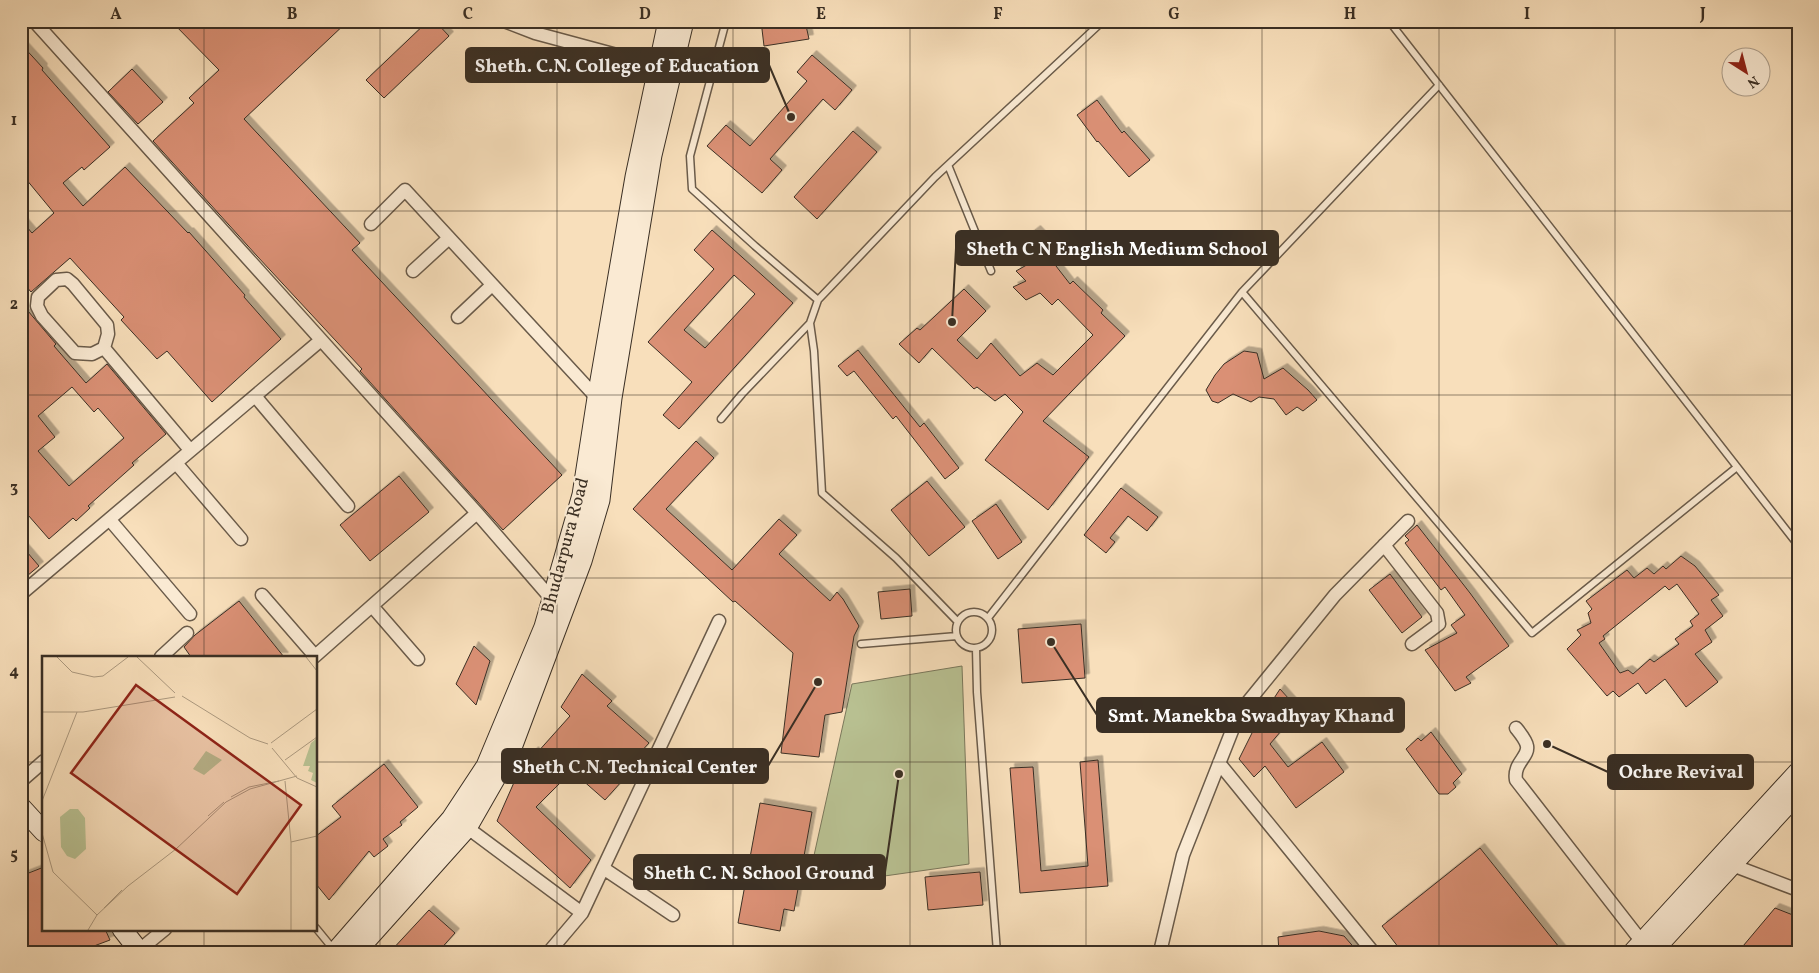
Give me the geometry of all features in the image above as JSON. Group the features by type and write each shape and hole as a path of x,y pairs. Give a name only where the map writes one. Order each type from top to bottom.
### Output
{"street":[{"path":"34,21 477,513 558,606"},
{"path":"504,21 535,33 666,68"},
{"name":"Bhudarpura Road","path":"666,68 668,21"},
{"name":"Bhudarpura Road","path":"356,952 460,822 486,766 544,627 558,606 604,401 630,248 635,176 666,68 684,21"},
{"path":"371,224 405,190 492,285 604,401"},
{"path":"413,271 449,238"},
{"path":"67,279 74,284 107,325 108,334 104,348 92,354 75,354 42,316 37,306 38,297 56,280 67,279"},
{"path":"458,317 492,285"},
{"path":"21,594 321,340"},
{"path":"104,348 190,450"},
{"path":"255,396 348,506"},
{"path":"176,463 241,539"},
{"path":"316,656 477,513"},
{"path":"110,520 190,614"},
{"path":"1160,952 1183,855 1239,713 1335,595 1408,521"},
{"path":"1384,545 1437,613 1439,624 1412,644"},
{"path":"262,594 314,656"},
{"path":"372,606 418,659"},
{"path":"549,952 582,913 720,621"},
{"path":"162,656 187,633"},
{"path":"1516,728 1527,744 1528,749 1516,769 1516,780 1642,949"},
{"path":"21,782 42,763"},
{"path":"1219,763 1373,952"},
{"path":"1642,949 1798,772"},
{"path":"1642,949 1732,865 1798,793"},
{"path":"21,807 42,830"},
{"path":"460,822 582,913"},
{"name":"Bhudarpura Road","path":"335,952 460,822"},
{"path":"1732,865 1798,890"},
{"path":"603,868 673,915"},
{"path":"123,930 139,951 165,930"}],"lane":[{"path":"726,21 690,156 692,188 818,300"},
{"path":"720,419 810,323 818,300 948,165 1103,21"},
{"path":"1389,21 1798,545"},
{"path":"988,618 1242,292 1439,85"},
{"path":"948,165 991,271"},
{"path":"1242,292 1532,633 1737,467"},
{"path":"810,323 814,351 822,493 896,558 958,622"},
{"path":"968,613 982,613 991,624 990,637 986,643 976,648 966,646 957,636 958,622 968,613"},
{"path":"861,644 957,636"},
{"path":"976,648 977,692 997,952"},
{"path":"318,930 335,952"}],"green space":[{"path":"962,666 969,864 807,887 852,684"}],"building":[{"path":"171,21 348,21 244,119 360,243 352,250 562,475 503,530 360,371 362,369 153,141 194,103 189,98 219,70"},
{"path":"428,21 435,21 449,36 384,98 366,80"},
{"path":"761,21 805,21 809,39 764,46"},
{"path":"21,44 110,147 84,170 82,167 63,183 83,206 125,167 189,232 281,339 212,402 167,351 157,359 121,320 124,317 70,258 31,292 21,280 21,220 32,233 54,213 21,173"},
{"path":"812,55 852,90 835,110 823,99 770,159 782,170 762,193 707,146 726,125 750,146 807,81 797,72"},
{"path":"132,69 163,102 138,124 108,92"},
{"path":"1097,100 1122,133 1124,131 1150,160 1129,177 1097,142 1077,115"},
{"path":"853,131 877,152 817,219 794,197"},
{"path":"712,230 793,303 679,429 663,415 692,382 648,342 714,269 694,250","holes":["734,275 755,294 705,348 684,330"]},
{"path":"1036,230 1055,250 1049,257 1070,284 1073,281 1103,310 1101,313 1125,336 1043,421 1089,457 1048,510 985,460 1023,412 1005,394 995,401 977,387 974,389 932,348 919,363 899,344 917,328 920,330 964,289 986,311 957,340 977,359 991,343 1020,376 1037,363 1053,375 1093,335 1058,299 1052,305 1040,293 1026,300 1013,287 1026,281 1016,271 1032,262 1017,245"},
{"path":"28,311 56,344 54,346 86,383 107,364 166,434 132,463 134,465 88,506 90,508 76,521 73,518 49,539 21,507 21,317","holes":["72,387 94,412 98,408 124,438 69,486 38,451 55,437 38,416"]},
{"path":"858,350 920,427 924,423 959,468 945,479 896,416 893,419 854,371 847,376 838,366"},
{"path":"1244,351 1257,353 1264,379 1283,368 1317,400 1303,411 1297,407 1286,415 1274,399 1259,397 1251,402 1233,394 1218,403 1212,401 1206,390 1215,375 1224,364"},
{"path":"696,441 714,458 666,509 732,570 779,519 797,535 779,554 830,601 837,592 859,626 854,636 842,712 825,715 819,757 781,753 793,653 735,601 733,602 633,509"},
{"path":"399,476 429,512 370,561 340,525"},
{"path":"927,481 965,527 929,556 891,510"},
{"path":"1121,488 1158,517 1147,531 1128,516 1110,538 1115,542 1106,553 1084,535"},
{"path":"996,504 1022,542 998,559 972,521"},
{"path":"1417,525 1509,646 1466,677 1471,683 1455,691 1425,650 1457,633 1451,625 1465,615 1445,587 1441,590 1405,543 1409,540 1405,536"},
{"path":"21,545 39,566 21,581"},
{"path":"1681,556 1695,566 1719,595 1711,600 1723,616 1705,630 1712,642 1695,654 1718,682 1686,707 1665,679 1646,694 1638,683 1619,697 1613,691 1607,696 1567,649 1581,635 1577,630 1591,623 1588,613 1592,609 1586,601 1627,570 1634,578 1647,568 1654,574 1663,566 1666,569","holes":["1677,584 1699,614 1690,621 1693,626 1675,639 1679,644 1654,662 1650,659 1633,674 1628,670 1620,673 1599,643 1605,639 1603,636 1665,586 1669,590"]},
{"path":"1390,574 1422,617 1402,633 1369,590"},
{"path":"910,589 912,616 881,619 878,592"},
{"path":"239,601 283,656 190,656 184,647 195,635"},
{"path":"1081,624 1085,678 1022,683 1018,629"},
{"path":"474,646 490,661 476,705 456,684"},
{"path":"582,674 612,701 607,706 649,743 627,767 631,771 605,800 572,771 536,807 591,860 570,888 497,821 523,762 534,751 536,754 570,716 561,707"},
{"path":"1280,689 1299,710 1270,744 1288,767 1322,742 1344,772 1296,808 1265,766 1254,777 1239,759 1254,729"},
{"path":"1431,732 1462,774 1453,783 1456,787 1448,794 1439,794 1406,749 1418,738 1421,741"},
{"path":"1098,760 1108,886 1020,893 1010,768 1033,767 1041,871 1088,866 1080,762"},
{"path":"384,764 418,807 400,822 402,825 383,839 388,846 374,857 369,851 329,900 318,886 318,834 341,817 332,806"},
{"path":"760,803 812,812 794,911 784,909 780,931 738,923"},
{"path":"1480,848 1563,952 1402,952 1382,926"},
{"path":"42,868 42,930 105,930 110,940 78,952 21,952 21,876"},
{"path":"980,872 983,905 928,910 925,877"},
{"path":"1775,908 1798,917 1798,952 1738,952"},
{"path":"429,910 455,933 438,952 390,952"},
{"path":"1319,931 1344,936 1358,952 1279,952 1278,937"}],"place":[{"name":"Sheth. C.N. College of Education","path":"791,117"},
{"name":"Sheth C N English Medium School","path":"952,322"},
{"name":"Smt. Manekba Swadhyay Khand","path":"1051,642"},
{"name":"Sheth C.N. Technical Center","path":"818,682"},
{"name":"Ochre Revival","path":"1547,744"},
{"name":"Sheth C. N. School Ground","path":"899,774"}]}
